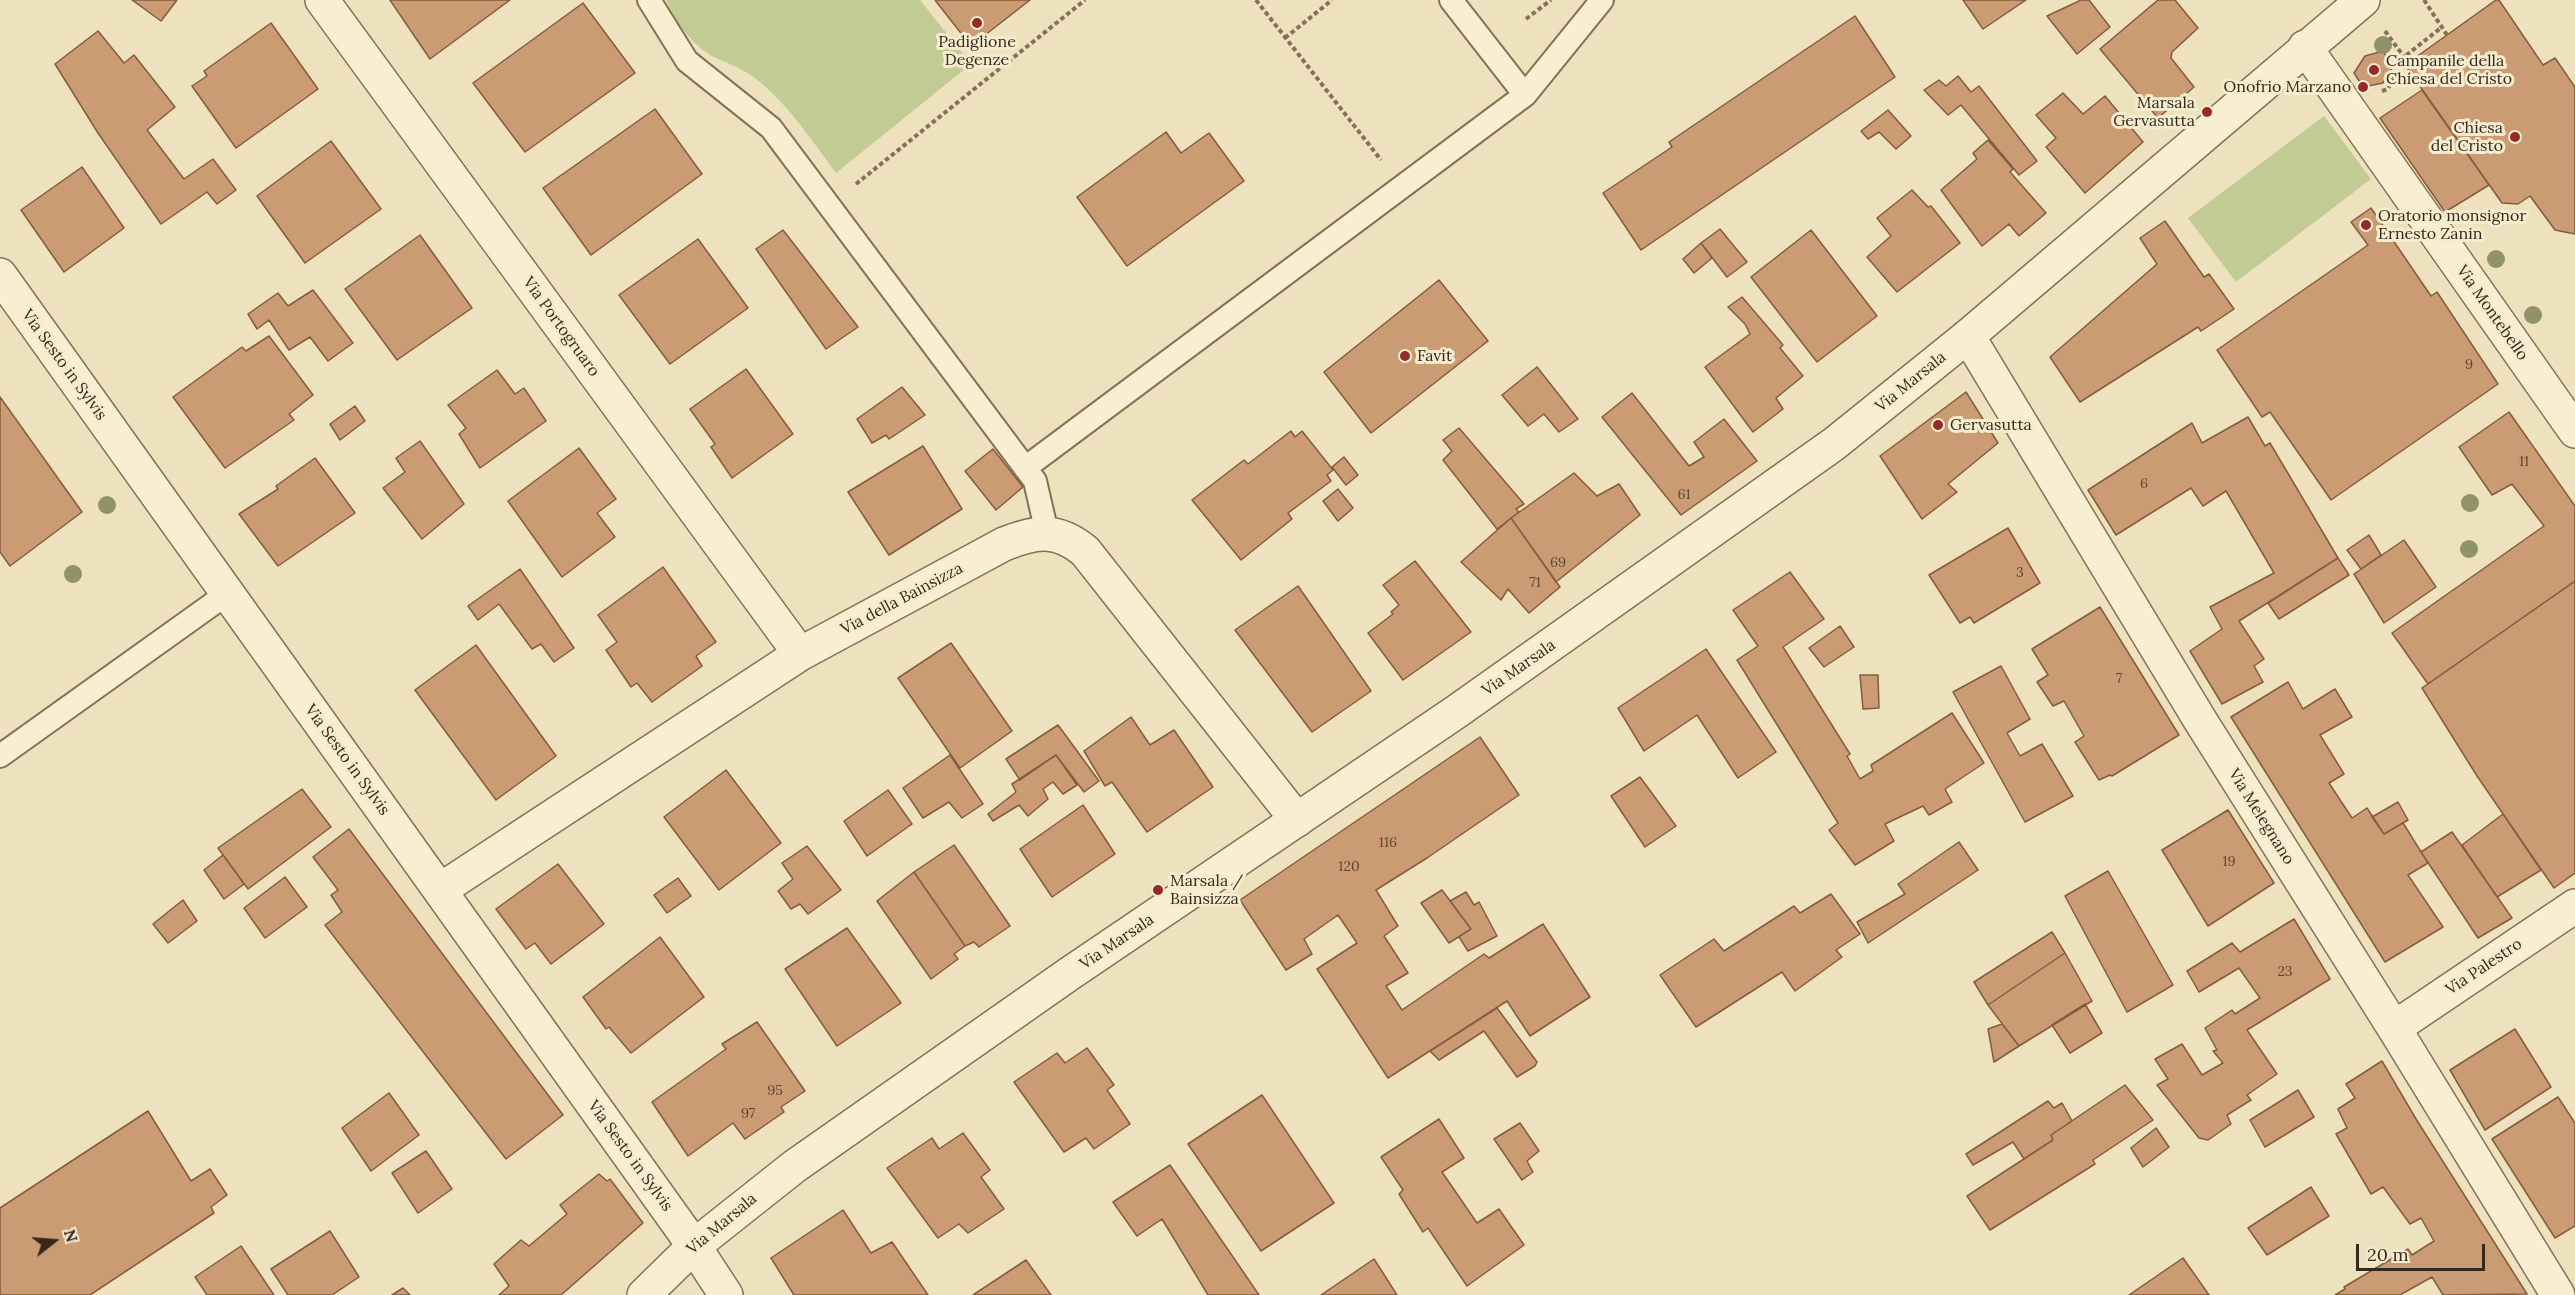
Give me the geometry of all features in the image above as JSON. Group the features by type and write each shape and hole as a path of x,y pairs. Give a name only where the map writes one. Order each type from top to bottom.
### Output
{"street":[{"name":"Via Portogruaro","path":"322,0 800,654"},
{"name":"Via Marsala","path":"644,1295 694,1246 805,1159 1069,974 1456,712 1834,444 1968,336 2363,0"},
{"name":"Via Montebello","path":"2305,47 2575,431"},
{"name":"Via Sesto in Sylvis","path":"0,275 694,1246 726,1295"},
{"name":"Via Melegnano","path":"1968,336 2200,720 2394,1028 2558,1295"},
{"name":"Via della Bainsizza","path":"440,890 800,654 1004,544 1022,537 1047,533"},
{"path":"1047,533 1061,536 1085,551 1297,820"},
{"name":"Via Palestro","path":"2394,1028 2575,906"}],"lane":[{"path":"649,0 687,61 771,128 830,206 1035,481 1047,533"},
{"path":"1451,0 1525,95"},
{"path":"1024,468 1525,95 1602,0"},
{"path":"0,756 228,593"}],"path":[{"path":"830,206 1085,0"},
{"path":"1256,0 1401,187"},
{"path":"1285,38 1332,0"},
{"path":"1526,20 1551,0"},
{"path":"2424,0 2447,35"},
{"path":"2345,104 2388,89 2404,57 2442,27"},
{"path":"2384,28 2404,57"}],"green space":[{"path":"666,0 920,0 971,64 836,173 781,102 749,74 700,48 680,26"},
{"path":"2324,116 2371,179 2236,282 2188,218"}],"building":[{"path":"132,0 177,0 161,21"},
{"path":"390,0 510,0 430,59"},
{"name":"Padiglione Degenze","path":"935,0 1030,0 971,46"},
{"path":"1963,0 2026,0 1983,29"},
{"path":"2081,0 2089,0 2110,27 2077,54 2047,16"},
{"path":"2158,0 2175,0 2198,28 2172,52 2171,58 2194,87 2158,118 2100,49"},
{"name":"Chiesa del Cristo","path":"2499,0 2543,65 2555,58 2575,87 2575,234 2555,230 2530,196 2518,204 2502,203 2405,65"},
{"path":"583,3 635,73 525,152 473,83"},
{"path":"1855,16 1895,77 1641,250 1603,193 1672,147 1669,142"},
{"path":"271,23 318,89 236,148 192,86 207,76 204,71"},
{"path":"98,31 124,63 134,55 175,107 147,130 184,179 213,159 236,190 217,204 207,192 161,224 98,133 55,64"},
{"name":"Campanile della Chiesa del Cristo","path":"2383,51 2393,67 2383,83 2363,87 2354,73 2365,56"},
{"path":"1958,76 1971,92 1979,86 2037,161 2019,175 1961,105 1948,115 1924,90 1939,80 1946,86"},
{"path":"2422,90 2489,185 2445,212 2380,118"},
{"path":"2063,93 2083,114 2105,96 2143,142 2085,193 2046,147 2056,138 2036,115"},
{"path":"655,109 702,174 591,255 543,188"},
{"path":"1888,110 1911,136 1896,149 1879,132 1868,139 1861,131"},
{"path":"1166,132 1181,153 1209,133 1244,181 1127,266 1077,197"},
{"path":"1988,140 2013,169 2010,172 2046,213 2019,236 2009,224 1982,246 1941,190 1977,159 1973,153"},
{"path":"331,141 381,209 305,263 257,196"},
{"path":"82,167 124,228 64,272 21,210"},
{"path":"1912,190 1928,207 1931,206 1960,243 1897,292 1867,257 1891,236 1877,218"},
{"path":"2371,208 2431,296 2437,292 2498,384 2331,500 2270,412 2262,417 2217,350 2368,245 2351,222"},
{"path":"2165,221 2204,277 2209,274 2234,309 2201,331 2198,327 2080,402 2050,357 2157,264 2140,238"},
{"path":"1720,229 1747,262 1727,277 1701,243"},
{"path":"783,230 858,327 826,349 756,249"},
{"path":"1811,230 1877,316 1817,362 1751,277"},
{"path":"420,235 472,308 397,360 345,289"},
{"path":"698,239 748,308 670,364 619,295"},
{"path":"1701,243 1712,258 1694,273 1683,259"},
{"name":"Favit","path":"1439,280 1488,341 1371,433 1324,372"},
{"path":"313,290 353,343 328,361 310,337 289,350 269,320 257,329 248,314 278,293 288,306"},
{"path":"1742,297 1783,345 1780,348 1803,376 1776,398 1783,409 1753,432 1705,367 1750,334 1745,324 1728,307"},
{"path":"269,336 313,395 289,414 294,420 225,468 173,397 242,347 246,351"},
{"path":"1537,367 1578,419 1559,432 1544,414 1528,426 1502,395"},
{"path":"746,369 793,434 732,478 711,447 715,444 690,409"},
{"path":"497,370 515,394 524,388 546,421 480,468 459,434 466,428 448,405"},
{"path":"902,387 925,415 889,439 886,435 872,443 857,419"},
{"path":"1966,392 1998,443 1948,484 1957,492 1922,519 1880,456"},
{"path":"1632,393 1689,466 1704,457 1694,442 1724,419 1757,461 1681,515 1602,417"},
{"path":"0,397 82,512 10,566 0,552"},
{"path":"355,406 365,421 340,440 330,424"},
{"path":"2509,412 2575,506 2575,581 2428,684 2392,633 2544,526 2512,484 2492,495 2459,447"},
{"path":"2248,417 2265,446 2270,443 2338,558 2239,621 2264,659 2254,666 2263,682 2222,704 2190,651 2222,629 2210,607 2274,573 2226,491 2203,506 2191,488 2116,535 2088,490 2192,423 2202,443"},
{"path":"1459,428 1524,504 1516,509 1519,512 1497,529 1443,460 1452,451 1443,440"},
{"path":"1291,431 1295,437 1302,431 1333,470 1327,475 1331,481 1288,513 1292,519 1241,560 1192,500 1244,460 1248,464"},
{"path":"420,441 464,504 422,539 383,488 405,472 396,458"},
{"path":"923,446 962,509 889,555 848,492"},
{"path":"579,448 616,499 597,513 615,537 562,577 508,501"},
{"path":"993,449 1023,487 996,510 965,471"},
{"path":"1344,457 1358,475 1346,485 1332,467"},
{"path":"315,458 355,513 278,566 239,514 278,489 276,486"},
{"path":"1574,473 1597,496 1619,484 1640,515 1556,582 1511,518"},
{"path":"1338,489 1353,508 1338,521 1323,501"},
{"path":"1511,518 1560,587 1529,613 1508,589 1501,600 1461,562"},
{"path":"2008,528 2040,583 1974,623 1970,617 1960,623 1929,575"},
{"path":"2369,535 2381,555 2361,569 2347,550"},
{"path":"2404,540 2436,587 2384,623 2354,574"},
{"path":"2338,558 2349,575 2279,619 2268,603"},
{"path":"1415,561 1471,632 1403,680 1368,633 1393,614 1391,612 1399,605 1383,585"},
{"path":"663,567 716,642 696,656 702,666 652,702 637,683 631,687 606,650 617,642 598,615"},
{"path":"520,569 574,648 554,662 541,644 532,649 499,604 478,620 468,606"},
{"path":"1790,572 1824,619 1783,647 1850,754 1847,756 1860,779 1873,771 1871,765 1952,713 1984,763 1945,789 1952,802 1929,815 1923,806 1885,824 1894,841 1855,865 1829,830 1838,823 1737,660 1758,646 1733,610"},
{"path":"2575,581 2575,873 2554,888 2477,776 2422,688"},
{"path":"1298,586 1371,691 1312,732 1235,630"},
{"path":"2100,607 2179,735 2112,776 2099,780 2075,742 2084,736 2064,701 2053,706 2037,682 2048,675 2032,649"},
{"path":"1840,626 1854,647 1824,667 1809,648"},
{"path":"951,643 1012,731 960,768 898,678"},
{"path":"476,645 556,756 496,800 415,690"},
{"path":"1706,649 1776,752 1738,778 1697,715 1644,751 1618,708"},
{"path":"2001,666 2030,719 2007,733 2020,756 2042,744 2073,796 2025,822 1953,692"},
{"path":"1860,675 1878,675 1879,708 1863,709"},
{"path":"2288,682 2303,709 2335,689 2352,717 2320,735 2344,774 2329,783 2352,818 2367,808 2384,834 2403,823 2428,863 2408,875 2443,927 2385,962 2231,717"},
{"path":"1131,717 1150,745 1174,730 1213,787 1147,832 1112,782 1105,786 1084,751"},
{"path":"1058,725 1099,781 1084,792 1056,755 1020,780 1006,759"},
{"path":"1480,737 1519,795 1376,890 1398,926 1384,936 1408,973 1386,986 1402,1010 1484,954 1489,958 1543,924 1590,997 1530,1036 1507,1001 1388,1078 1317,969 1357,943 1338,915 1304,939 1312,954 1286,970 1240,900"},
{"path":"950,755 983,804 962,818 949,802 923,818 903,788"},
{"path":"1056,755 1077,785 1063,794 1053,782 1043,789 1048,799 1028,816 1019,805 993,821 988,814 1016,792 1012,784"},
{"path":"726,770 781,843 719,890 664,817"},
{"path":"1640,777 1676,826 1645,847 1611,796"},
{"path":"302,789 331,827 248,889 218,848"},
{"path":"888,790 912,824 867,856 844,821"},
{"path":"2398,802 2408,820 2384,834 2372,817"},
{"path":"1083,805 1115,854 1052,897 1020,849"},
{"path":"2228,810 2274,883 2208,926 2162,850"},
{"path":"2503,814 2541,870 2497,897 2462,845"},
{"path":"349,829 563,1115 506,1159 325,925 342,912 331,895 338,890 313,857"},
{"path":"2452,832 2512,918 2478,938 2421,852"},
{"path":"1959,842 1978,870 1868,943 1857,922 1905,894 1898,884"},
{"path":"954,845 1010,926 979,947 974,942 965,946 914,872"},
{"path":"807,846 841,890 808,914 800,904 791,909 778,891 793,879 782,863"},
{"path":"223,855 244,884 224,899 204,870"},
{"path":"558,864 604,924 551,964 535,943 526,949 496,909"},
{"path":"2108,871 2173,985 2127,1012 2065,896"},
{"path":"914,872 965,946 954,954 958,959 931,979 877,901"},
{"path":"285,877 307,907 265,938 244,908"},
{"path":"678,878 691,896 667,913 654,895"},
{"path":"1442,890 1471,929 1449,943 1421,903"},
{"path":"1466,892 1474,905 1479,902 1497,936 1468,951 1459,937 1471,929 1450,901"},
{"path":"1831,894 1860,934 1836,950 1842,957 1795,991 1782,972 1696,1027 1660,975 1714,939 1724,951 1794,906 1800,913"},
{"path":"183,900 197,921 168,943 153,924"},
{"path":"2294,919 2330,979 2247,1030 2277,1074 2247,1095 2251,1100 2227,1115 2231,1124 2208,1140 2199,1138 2157,1085 2168,1079 2155,1059 2182,1044 2202,1075 2223,1063 2213,1051 2217,1050 2205,1028 2232,1010 2235,1014 2260,998 2239,968 2199,992 2187,971 2232,943 2240,952"},
{"path":"847,928 901,1003 837,1046 785,969"},
{"path":"2052,932 2065,953 1988,1005 1974,982"},
{"path":"660,937 704,997 631,1053 609,1027 606,1029 583,997"},
{"path":"2065,953 2092,1001 2019,1046 1988,1005"},
{"path":"2085,1004 2102,1033 2070,1053 2052,1025"},
{"path":"1497,1008 1537,1062 1535,1066 1517,1077 1484,1031 1439,1060 1430,1051"},
{"path":"757,1022 805,1091 781,1107 784,1112 745,1139 733,1123 688,1156 652,1102 726,1049 722,1044"},
{"path":"2002,1024 2019,1046 1994,1062 1988,1029"},
{"path":"2515,1029 2551,1087 2485,1130 2450,1070"},
{"path":"1087,1048 1114,1085 1107,1090 1130,1124 1094,1149 1086,1138 1064,1152 1014,1082 1057,1053 1065,1063"},
{"path":"2382,1061 2527,1294 2443,1295 2432,1277 2400,1295 2335,1295 2345,1289 2344,1287 2408,1249 2412,1255 2434,1241 2421,1218 2410,1224 2383,1187 2371,1194 2336,1134 2347,1128 2338,1109 2355,1098 2346,1084"},
{"path":"2125,1085 2153,1120 2093,1160 2095,1164 1990,1230 1967,1196 2053,1140 2051,1135"},
{"path":"2298,1090 2314,1117 2265,1147 2250,1120"},
{"path":"389,1093 419,1135 371,1171 342,1128"},
{"path":"1262,1095 1334,1203 1261,1251 1188,1144"},
{"path":"2558,1097 2575,1123 2575,1226 2555,1238 2492,1139"},
{"path":"2048,1101 2054,1108 2062,1103 2072,1121 2051,1135 2053,1140 2024,1159 2013,1142 1973,1165 1966,1154"},
{"path":"148,1111 191,1181 210,1169 227,1195 211,1207 214,1213 90,1295 0,1295 0,1208"},
{"path":"1439,1119 1464,1158 1442,1172 1477,1223 1499,1209 1524,1245 1467,1286 1428,1228 1423,1232 1399,1194 1403,1190 1381,1157"},
{"path":"1520,1123 1539,1151 1527,1161 1533,1172 1522,1180 1494,1139"},
{"path":"2156,1128 2169,1147 2143,1167 2131,1148"},
{"path":"963,1133 990,1170 981,1177 1004,1209 968,1233 959,1224 938,1238 887,1168 932,1138 939,1149"},
{"path":"426,1151 452,1189 418,1213 392,1173"},
{"path":"1170,1165 1259,1295 1208,1295 1162,1219 1137,1236 1113,1202"},
{"path":"599,1174 607,1181 610,1179 643,1223 561,1295 499,1295 509,1286 494,1264 521,1240 529,1246 567,1214 560,1205"},
{"path":"2311,1187 2329,1216 2267,1255 2248,1228"},
{"path":"843,1210 871,1253 892,1242 928,1295 794,1295 771,1258"},
{"path":"330,1231 359,1277 332,1295 288,1295 271,1269"},
{"path":"241,1246 274,1295 207,1295 195,1277"},
{"path":"2183,1258 2209,1295 2129,1295"},
{"path":"1374,1259 1397,1295 1321,1295"},
{"path":"1026,1260 1051,1295 973,1295"},
{"path":"403,1288 410,1295 392,1295"}],"place":[{"name":"Padiglione Degenze","path":"977,23"},
{"name":"Campanile della Chiesa del Cristo","path":"2374,70"},
{"name":"Onofrio Marzano","path":"2363,87"},
{"name":"Marsala Gervasutta","path":"2207,112"},
{"name":"Chiesa del Cristo","path":"2515,137"},
{"name":"Oratorio monsignor Ernesto Zanin","path":"2366,225"},
{"name":"Favit","path":"1405,356"},
{"name":"Gervasutta","path":"1938,425"},
{"name":"Marsala / Bainsizza","path":"1158,890"}]}
